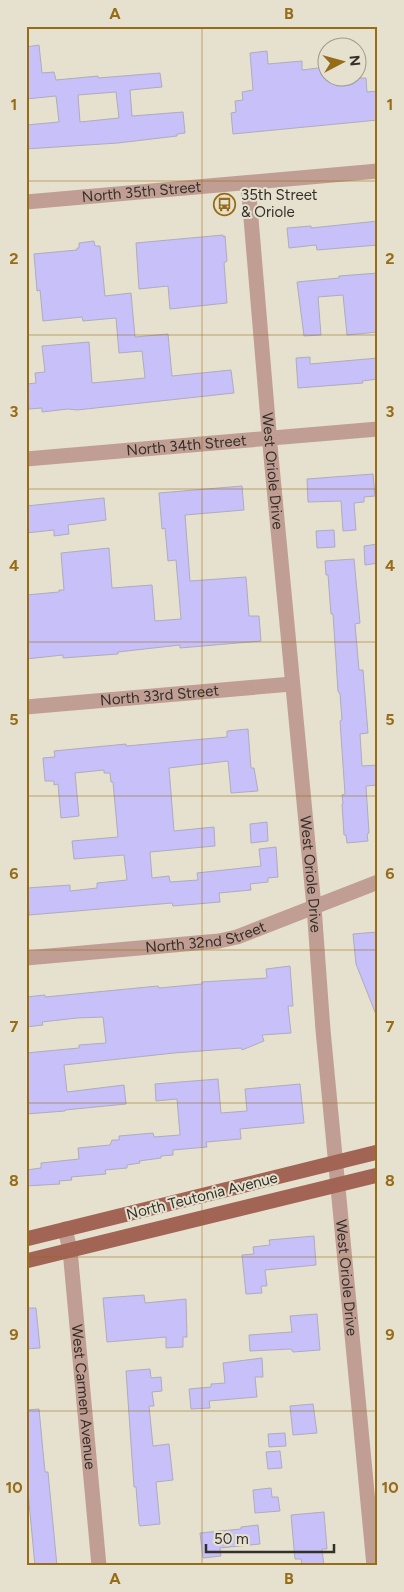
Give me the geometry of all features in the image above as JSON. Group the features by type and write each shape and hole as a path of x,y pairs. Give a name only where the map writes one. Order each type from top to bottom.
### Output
{"main road":[{"name":"North Teutonia Avenue","path":"26,1239 378,1152"},
{"name":"North Teutonia Avenue","path":"26,1261 378,1175"}],"street":[{"name":"North 35th Street","path":"26,202 378,171"},
{"name":"West Oriole Drive","path":"248,183 292,684 374,1566"},
{"name":"North 34th Street","path":"26,459 378,429"},
{"name":"North 33rd Street","path":"26,708 292,684"},
{"name":"North 32nd Street","path":"26,958 219,941 237,937 378,882"},
{"name":"West Carmen Avenue","path":"65,1229 70,1250 99,1566"}],"building":[{"path":"39,45 42,73 54,72 56,80 160,73 162,87 130,90 132,116 183,112 185,133 177,134 177,136 118,143 26,149 26,125 59,122 56,96 26,99 26,47","holes":["116,92 119,118 80,122 78,95"]},
{"path":"267,51 268,64 302,61 302,70 316,68 316,88 366,88 366,78 367,92 378,91 378,120 233,134 231,113 236,112 235,101 243,100 242,92 253,90 250,53"},
{"path":"378,221 378,245 317,250 316,245 289,248 287,228 311,226 311,228"},
{"path":"223,235 223,237 225,236 227,261 224,263 227,303 170,309 168,286 139,289 136,243"},
{"path":"94,241 95,246 100,246 105,296 131,293 135,337 168,334 172,376 231,370 234,393 77,410 68,409 42,412 42,408 29,409 27,384 36,383 35,373 45,372 42,346 89,342 92,383 145,378 142,351 119,353 116,318 83,321 82,317 43,321 40,290 37,291 34,254 77,250 79,243"},
{"path":"378,273 378,332 347,335 343,295 318,297 321,335 304,336 297,282"},
{"path":"310,357 310,364 378,358 378,379 362,381 363,383 298,388 296,358"},
{"path":"373,474 375,496 364,497 364,502 354,503 356,530 343,531 341,501 308,502 307,479"},
{"path":"242,486 244,510 185,515 190,581 246,577 249,616 259,616 261,641 180,648 180,645 118,652 118,654 63,658 63,655 26,659 26,595 64,590 61,553 109,548 112,588 152,585 155,621 181,619 176,560 168,561 165,528 162,529 159,493"},
{"path":"104,498 106,520 68,525 69,534 54,536 54,530 26,533 26,506"},
{"path":"334,530 335,547 317,548 316,531"},
{"path":"378,544 378,563 365,565 364,546"},
{"path":"354,559 360,623 355,624 359,670 363,670 368,733 360,734 362,766 378,765 378,785 366,786 368,841 347,843 346,835 344,835 342,804 342,795 345,794 340,694 338,691 333,614 331,614 325,561"},
{"path":"248,729 251,768 254,768 258,791 231,793 228,761 169,768 174,831 214,827 215,846 150,852 152,878 169,876 170,882 198,880 197,873 261,866 259,849 276,847 278,877 268,878 268,882 250,884 251,890 219,893 220,902 173,906 172,903 29,915 27,888 70,885 70,891 97,888 97,883 127,880 124,855 74,859 72,841 118,837 113,782 111,782 110,773 104,773 104,770 75,773 79,816 61,818 58,784 54,785 54,781 45,781 43,758 55,757 54,751 227,737 227,731"},
{"path":"267,822 268,841 251,843 250,824"},
{"path":"378,932 377,1017 356,964 353,934"},
{"path":"290,966 293,1006 288,1006 291,1033 262,1035 264,1041 242,1050 241,1048 174,1053 64,1065 67,1092 124,1085 126,1104 26,1114 26,1053 79,1048 79,1045 106,1043 103,1017 42,1022 43,1025 26,1027 26,997 267,978 266,969"},
{"path":"218,1079 221,1113 247,1111 245,1089 300,1084 304,1123 240,1129 241,1139 206,1142 207,1147 173,1150 173,1155 139,1161 140,1163 127,1165 127,1168 105,1170 106,1174 71,1177 72,1180 59,1181 60,1184 26,1186 26,1170 41,1168 41,1163 79,1159 78,1148 110,1145 112,1140 119,1140 119,1136 153,1133 154,1137 180,1135 177,1099 156,1101 155,1084"},
{"path":"314,1236 316,1265 265,1270 267,1286 261,1286 262,1293 246,1294 242,1255 254,1254 253,1247 270,1245 269,1240"},
{"path":"144,1295 145,1303 186,1299 187,1337 183,1337 183,1347 166,1348 166,1337 107,1342 103,1298"},
{"path":"26,1308 36,1308 40,1348 26,1349"},
{"path":"317,1314 320,1350 293,1352 291,1349 250,1351 249,1335 292,1332 290,1316"},
{"path":"262,1358 263,1377 255,1377 257,1397 209,1401 210,1408 191,1409 189,1389 211,1387 211,1384 225,1383 223,1363"},
{"path":"150,1369 151,1378 161,1377 162,1391 152,1392 154,1406 149,1406 153,1446 169,1444 173,1480 156,1482 160,1524 140,1526 136,1487 134,1487 126,1371"},
{"path":"313,1404 317,1433 293,1435 290,1406"},
{"path":"39,1409 45,1472 48,1472 57,1566 35,1566 26,1471 26,1410"},
{"path":"285,1433 286,1446 269,1447 268,1434"},
{"path":"280,1451 282,1468 268,1469 266,1452"},
{"path":"271,1488 272,1497 278,1497 280,1511 255,1513 253,1490"},
{"path":"324,1512 327,1549 322,1549 324,1566 302,1566 301,1559 295,1559 291,1515"},
{"path":"258,1525 260,1544 220,1548 221,1556 203,1558 200,1533 241,1529 241,1527"}],"place":[{"name":"35th Street & Oriole","path":"225,204"}]}
